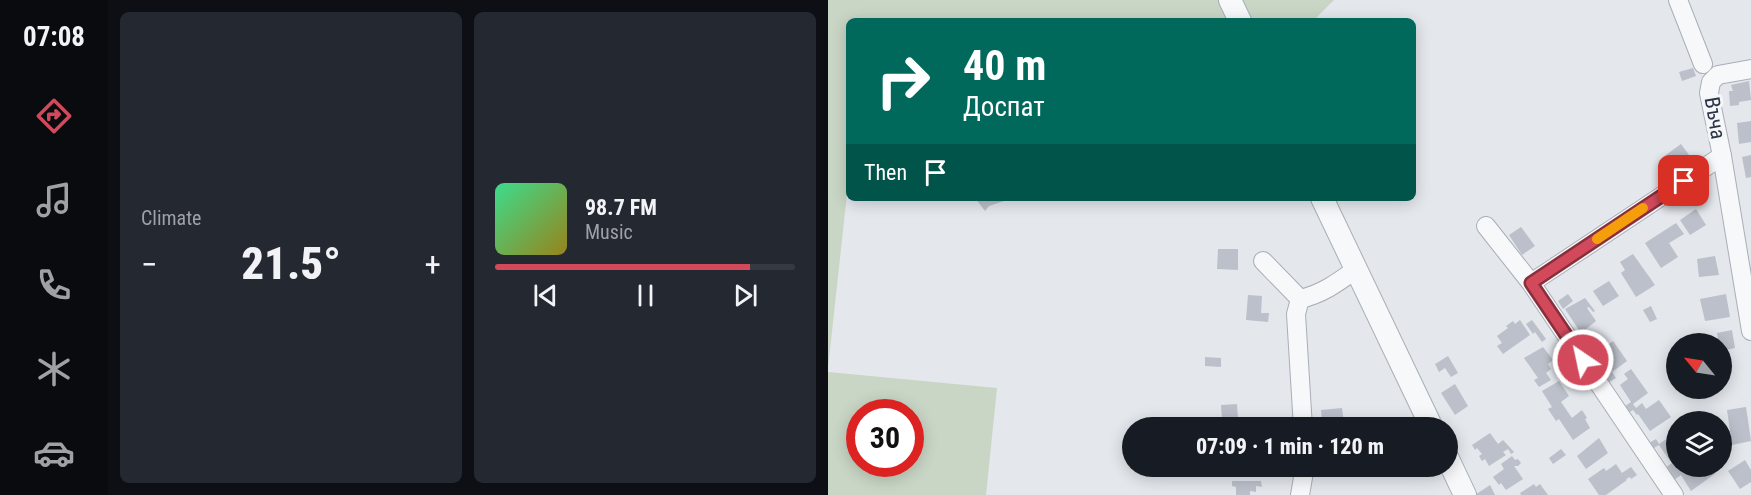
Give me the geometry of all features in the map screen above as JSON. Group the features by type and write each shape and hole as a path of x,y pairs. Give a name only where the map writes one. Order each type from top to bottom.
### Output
{"street":[{"path":"1230,0 1239,18"},
{"path":"1678,0 1703,64"},
{"name":"Въча","path":"1751,69 1718,75 1711,82 1709,93 1722,156 1742,225 1751,331"},
{"path":"1531,283 1722,156"},
{"path":"1323,201 1427,417"},
{"path":"1486,226 1531,283 1674,495"},
{"path":"1263,261 1300,299"},
{"path":"1300,299 1329,289 1355,270"},
{"path":"1300,299 1296,314 1302,417"},
{"path":"1300,495 1303,477"},
{"path":"1456,477 1465,495"}],"green space":[{"path":"828,0 1220,0 1227,18 846,18 846,201 828,368"},
{"path":"1230,0 1334,0 1316,18 1239,18"},
{"path":"828,372 997,388 986,495 828,495"}],"building":[{"path":"1693,68 1696,76 1682,81 1679,72"},
{"path":"1749,81 1751,100 1730,106 1729,91 1733,91 1731,85"},
{"path":"1751,121 1751,142 1739,144 1737,123"},
{"path":"1681,144 1692,159 1674,172 1663,157"},
{"path":"1751,155 1751,177 1746,178 1742,157"},
{"path":"977,201 1004,201 989,206 985,211"},
{"path":"1696,209 1706,225 1690,235 1680,220"},
{"path":"1676,223 1684,234 1669,243 1678,257 1661,268 1645,243"},
{"path":"1521,227 1535,246 1522,255 1509,235"},
{"path":"1218,249 1238,249 1238,270 1217,269"},
{"path":"1633,254 1655,285 1636,297 1621,273 1625,270 1620,262"},
{"path":"1715,256 1719,275 1699,277 1697,259"},
{"path":"1609,281 1619,296 1603,306 1593,291"},
{"path":"1568,294 1573,301 1563,309 1558,301"},
{"path":"1726,294 1730,317 1705,321 1700,299"},
{"path":"1248,295 1262,296 1261,313 1269,313 1268,322 1246,320"},
{"path":"1585,298 1595,311 1587,308 1596,321 1581,333 1565,309"},
{"path":"1651,306 1657,319 1650,322 1643,310"},
{"path":"1520,320 1530,335 1503,354 1497,346 1502,343 1497,336 1513,321 1515,324"},
{"path":"1532,320 1546,339 1542,342 1526,324"},
{"path":"1732,330 1735,348 1732,349 1732,333 1717,333"},
{"path":"1590,337 1595,344 1583,353 1578,345"},
{"path":"1613,341 1627,361 1612,372 1616,378 1605,385 1601,378 1610,372 1599,356 1605,352 1602,349"},
{"path":"1543,347 1553,360 1548,364 1551,369 1546,373 1551,380 1539,387 1534,380 1538,378 1524,358"},
{"path":"1448,356 1458,373 1451,377 1445,368 1439,372 1435,364"},
{"path":"1205,357 1221,358 1221,367 1205,366"},
{"path":"1631,369 1648,393 1633,404 1636,408 1642,403 1646,409 1659,400 1667,411 1666,420 1650,431 1633,410 1625,415 1621,409 1631,402 1620,385 1628,379 1624,374"},
{"path":"1567,370 1575,381 1570,384 1566,379 1562,381 1559,375"},
{"path":"1559,381 1569,396 1561,402 1572,418 1582,410 1590,428 1573,440 1559,419 1556,421 1548,409 1552,407 1542,391"},
{"path":"1455,384 1468,406 1455,415 1441,393"},
{"path":"1237,404 1238,417 1222,417 1221,405"},
{"path":"1746,407 1751,441 1732,445 1732,411 1727,410"},
{"path":"1342,408 1343,417 1322,417 1321,410"},
{"path":"1490,433 1498,444 1503,440 1514,452 1511,454 1508,449 1503,452 1506,455 1489,466 1485,459 1482,461 1479,456 1482,454 1472,445"},
{"path":"1599,438 1608,453 1586,469 1577,456"},
{"path":"1656,439 1659,444 1666,439 1666,455 1659,445 1649,451 1645,445"},
{"path":"1561,449 1566,455 1553,464 1549,458"},
{"path":"1512,456 1521,463 1514,466 1523,479 1506,490 1493,477 1504,469 1501,464"},
{"path":"1745,460 1751,470 1751,482 1740,489 1732,477 1732,468"},
{"path":"1616,464 1622,473 1631,467 1637,475 1626,479 1606,495 1599,495 1588,479 1604,468 1606,471"},
{"path":"1667,477 1678,477 1671,482"},
{"path":"1682,477 1710,477 1691,491"},
{"path":"1232,481 1261,481 1262,487 1256,486 1256,492 1250,491 1250,495 1236,495 1236,487 1232,486"},
{"path":"1534,484 1536,487 1540,484 1548,495 1521,495 1520,493"},
{"path":"1490,485 1495,495 1475,495"}],"slow traffic":[{"path":"1597,239 1643,208"}],"route":[{"path":"1583,360 1531,283 1684,181"}]}
